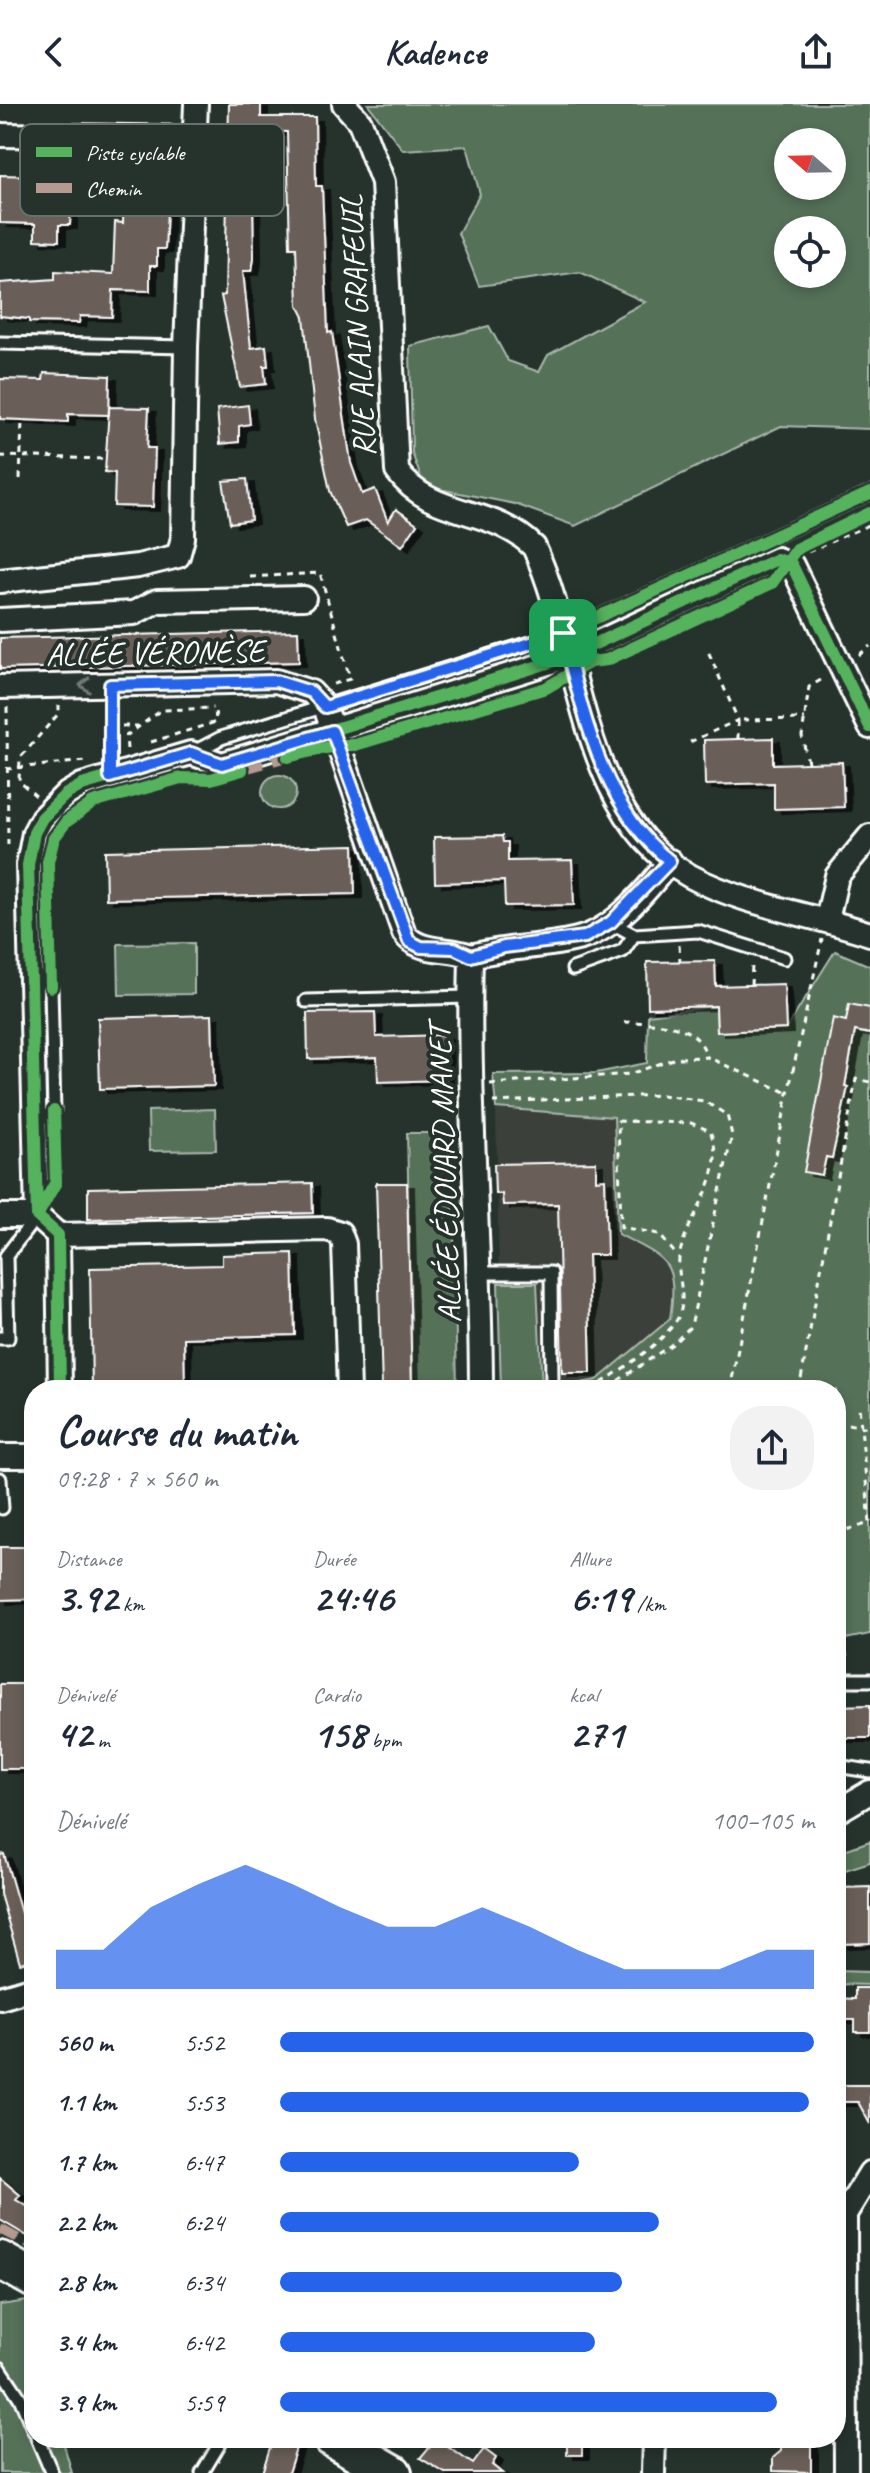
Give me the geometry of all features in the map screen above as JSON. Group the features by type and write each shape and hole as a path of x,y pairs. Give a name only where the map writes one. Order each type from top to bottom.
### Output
{"main road":[{"path":"0,2240 24,2254"},
{"path":"0,2260 24,2273"},
{"path":"349,2448 393,2473"}],"street":[{"path":"195,124 196,104"},
{"name":"RUE ALAIN GRAFEUIL","path":"344,104 360,122 383,182 397,471 409,488 427,501 494,519 527,540 542,563 617,801 648,844 715,888 870,934"},
{"path":"0,135 20,135"},
{"path":"0,581 138,566 178,556 183,538 191,216"},
{"path":"37,1216 28,865 34,833 52,807 82,785 191,753 222,764 569,656 768,560 791,568 870,727"},
{"path":"0,620 134,613 157,601 304,598"},
{"name":"ALLÉE VÉRONÈSE","path":"0,687 276,681 318,699"},
{"path":"318,699 404,933 421,947 454,948 471,956 504,947 585,937 611,922 670,861"},
{"path":"827,920 837,876 870,836"},
{"name":"ALLÉE ÉDOUARD MANET","path":"471,956 475,1245 481,1273 481,1380"},
{"path":"0,1216 37,1216 58,1235 327,1229 340,1233 344,1244 349,1380"},
{"path":"58,1235 60,1380"},
{"path":"0,1456 24,1456"},
{"path":"846,1806 870,1792"},
{"path":"0,1998 24,1991"},
{"path":"846,2212 870,2173"},
{"path":"653,2473 654,2448"},
{"path":"846,2448 846,2473"}],"lane":[{"path":"0,343 186,347"},
{"path":"191,753 318,699 563,633 870,493"},
{"path":"611,922 634,935 698,931 784,958"},
{"path":"573,969 623,951 634,935"},
{"path":"306,1001 470,997"},
{"path":"0,1338 8,1338 4,1317 3,1256 37,1216"},
{"path":"481,1273 551,1273 552,1380"},
{"path":"0,1479 2,1508"},
{"path":"849,1680 870,1680"},
{"path":"846,1767 870,1771"},
{"path":"0,2368 24,2407"},
{"path":"41,2448 52,2473"},
{"path":"202,2473 217,2448"}],"path":[{"path":"20,479 22,420"},
{"path":"0,456 106,459"},
{"path":"870,513 801,544 791,568 804,572 799,557 870,524"},
{"path":"246,577 320,573 350,679 318,699"},
{"path":"708,651 738,720 738,739"},
{"path":"808,762 802,736 809,687 842,668"},
{"path":"142,744 216,722 213,682"},
{"path":"110,685 110,777"},
{"path":"52,807 19,781 20,758 59,713 59,686"},
{"path":"6,769 72,765 110,754 127,749 126,736 162,710 215,708"},
{"path":"690,742 738,720 805,719"},
{"path":"110,726 142,726"},
{"path":"732,1380 788,1093 827,920"},
{"path":"751,985 750,971 756,950"},
{"path":"624,1022 669,1024 688,1032 703,1042 707,1057"},
{"path":"472,1094 630,1074 676,1058 707,1057 788,1093"},
{"path":"801,1380 856,1079 870,1082"},
{"path":"472,1094 662,1095 704,1101 727,1115 732,1135 691,1326 674,1343 619,1380"},
{"path":"604,1380 676,1322 684,1296 679,1258 710,1183 716,1146 710,1131 691,1123 618,1121 621,1227 659,1234 679,1258"},
{"path":"846,1530 870,1523 859,1406"},
{"path":"846,1424 870,1428"},
{"path":"846,1653 849,1680"}],"shaded area":[{"path":"678,1104 687,1323 604,1380 540,1380 537,1279 499,1279 496,1106"}],"green space":[{"path":"368,104 870,104 870,429 781,426 575,526 515,504 424,486 412,453 410,346 489,326 508,361 539,372 548,355 645,302 580,272 479,286 458,233 480,194 467,146 403,150"},
{"path":"279,775 291,780 296,792 291,804 279,809 267,804 262,792 267,780"},
{"path":"194,943 194,994 119,995 118,944"},
{"path":"835,951 870,966 870,1634 846,1639 846,1380 597,1380 670,1319 670,1273 659,1257 618,1234 614,1117 496,1108 493,1074 596,1073 647,1063 648,1015 716,1006 717,1031 786,1029"},
{"path":"215,1109 216,1150 149,1151 148,1111"},
{"path":"407,1133 452,1133 457,1380 413,1380"},
{"path":"498,1283 537,1283 542,1380 501,1380"},
{"path":"870,1841 870,1862 846,1870 846,1849"},
{"path":"846,1971 870,1972 870,1985 846,1984"},
{"path":"24,2301 24,2448 65,2448 72,2473 0,2473 0,2305"}],"building":[{"path":"229,104 261,104 261,117 315,117 316,186 322,186 328,333 332,332 351,463 362,494 375,489 388,522 396,509 417,524 402,546 366,520 346,527 330,491 315,419 304,317 298,305 296,247 290,247 287,132 284,132 284,124 229,124"},
{"path":"0,175 20,176 20,216 70,216 70,225 59,225 59,241 35,240 35,224 0,223"},
{"path":"123,216 167,216 165,249 157,249 157,266 150,266 150,291 113,290 112,317 80,316 79,323 29,322 29,319 0,316 0,283 55,279 55,271 113,274 115,222 123,223"},
{"path":"227,216 253,216 252,271 243,271 251,348 266,346 266,384 240,387 221,296 225,295"},
{"path":"44,373 110,376 109,415 68,414 68,422 0,419 0,379 43,380"},
{"path":"248,405 250,424 239,426 239,442 220,444 217,409"},
{"path":"109,407 149,408 147,448 155,448 153,507 114,506 115,473 105,472"},
{"path":"247,479 251,520 230,523 223,481"},
{"path":"298,631 299,662 0,669 0,638"},
{"path":"773,738 773,764 842,762 844,807 774,809 774,783 705,785 704,740"},
{"path":"502,836 503,842 508,842 508,861 572,860 574,905 505,906 504,881 435,883 434,837"},
{"path":"354,845 355,894 106,899 105,851"},
{"path":"715,961 716,986 784,984 786,1029 717,1032 716,1006 648,1008 647,962"},
{"path":"849,1004 870,1008 870,1034 855,1031 845,1086 848,1087 832,1158 826,1157 822,1175 804,1172 833,1018 846,1021"},
{"path":"375,1012 376,1037 445,1035 446,1080 378,1082 377,1057 308,1059 307,1013"},
{"path":"212,1015 214,1086 100,1089 98,1018"},
{"path":"596,1162 596,1180 605,1179 607,1255 588,1255 591,1373 562,1373 558,1204 503,1205 502,1194 495,1194 494,1164"},
{"path":"312,1183 313,1213 88,1219 88,1188"},
{"path":"376,1183 407,1183 412,1380 382,1380"},
{"path":"293,1253 295,1335 184,1338 185,1380 92,1380 90,1268 222,1265 222,1255"},
{"path":"0,1547 24,1547 24,1599 0,1600"},
{"path":"0,1684 24,1684 24,1769 0,1769"},
{"path":"870,1705 870,1738 846,1738 846,1706"},
{"path":"4,1854 24,1920 24,1962 20,1963 0,1894 0,1855"},
{"path":"870,1887 870,1943 846,1944 846,1888"},
{"path":"855,1988 870,1988 870,2032 855,2032 855,2020 846,2020 846,1999 855,1999"},
{"path":"846,2085 870,2085 870,2124 858,2102 846,2102"},
{"path":"0,2178 20,2195 16,2200 24,2204 24,2234 0,2220"},
{"path":"270,2448 296,2448 288,2473 262,2473"},
{"path":"428,2448 449,2448 473,2464 484,2449 496,2458 492,2465 502,2473 445,2473 420,2458"},
{"path":"567,2448 582,2448 582,2455 567,2455"},
{"path":"781,2448 811,2448 811,2472 773,2471 773,2458"}],"marked path":[{"path":"244,769 294,755"},
{"path":"0,2229 24,2242"}],"cycle path":[{"path":"563,633 870,493"},
{"path":"288,757 355,745 546,688 590,662 607,660 772,583 796,549 870,513"},
{"path":"60,1380 58,1235 37,1216 28,865 34,833 42,818 65,795 82,785 191,753 222,764 569,656 777,559 792,565 870,727"},
{"path":"51,987 48,862 54,838 66,822 93,803 181,778 211,779 242,770"},
{"path":"38,1214 56,1182 54,1111"}],"route":[{"path":"563,633 599,757 617,801 638,833 670,861 611,922 585,937 566,942 504,947 471,956 454,948 421,947 409,941 332,731 222,764 191,753 110,777 110,685 276,681 311,692 325,707 563,633"}]}
